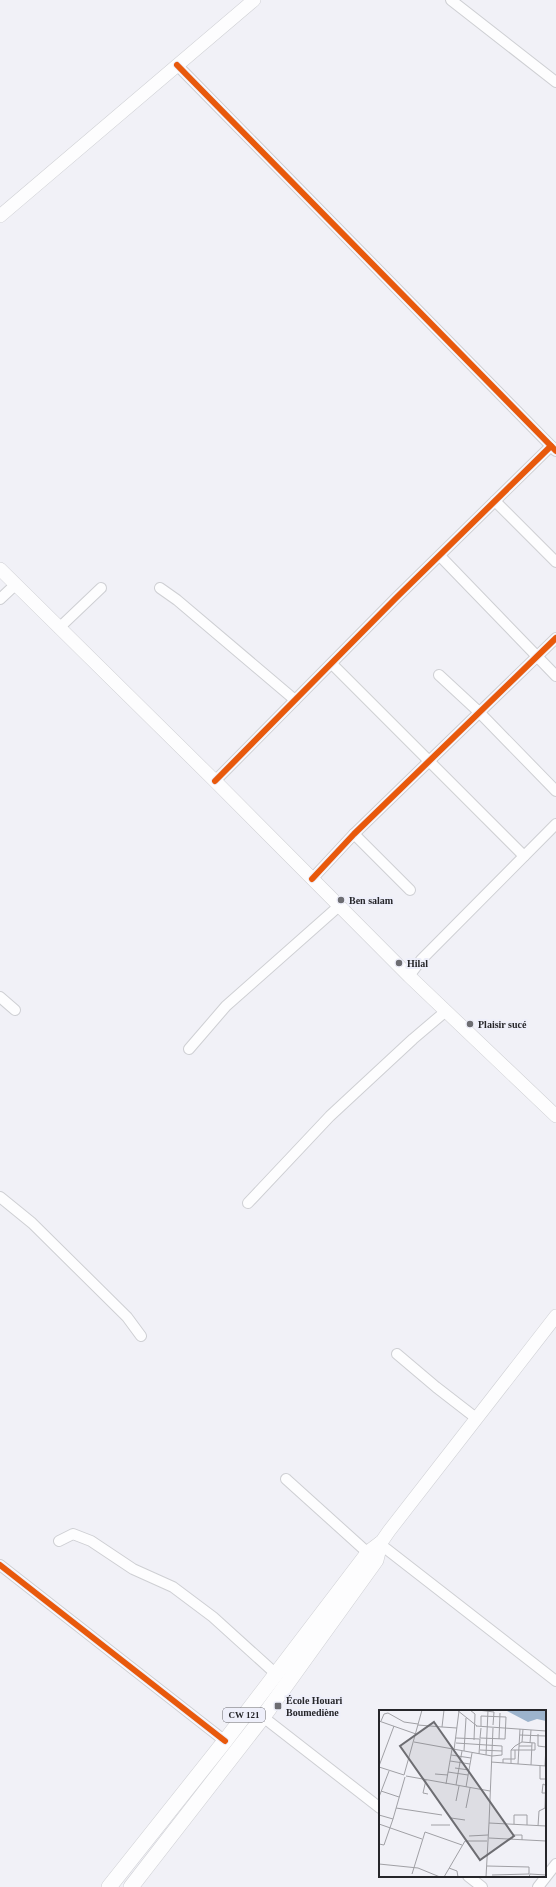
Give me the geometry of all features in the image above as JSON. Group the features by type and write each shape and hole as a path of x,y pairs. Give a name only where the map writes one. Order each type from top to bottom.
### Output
{"highway":[{"name":"CW 121","path":"109,1887 225,1741 368,1553 380,1544"},
{"path":"131,1887 263,1717 376,1560 380,1544"}],"main road":[{"path":"0,216 254,0"},
{"path":"0,569 215,781 409,976 556,1116"},
{"name":"CW 121","path":"380,1544 556,1316"}],"street":[{"path":"451,0 556,82"},
{"path":"177,65 554,448 495,501 215,781"},
{"path":"495,501 556,562"},
{"path":"440,556 556,676"},
{"path":"0,599 15,585"},
{"path":"59,628 101,588"},
{"path":"160,588 177,600 295,700"},
{"path":"312,879 354,834 556,638"},
{"path":"332,664 524,856"},
{"path":"439,675 479,712 556,790"},
{"path":"409,976 421,960 556,824"},
{"path":"354,834 410,890"},
{"path":"189,1048 226,1006 339,906"},
{"path":"0,997 15,1010"},
{"path":"248,1203 330,1116 412,1038 446,1011"},
{"path":"0,1197 32,1223 127,1317 141,1336"},
{"path":"397,1354 476,1418"},
{"path":"286,1479 368,1553"},
{"path":"59,1541 73,1534 91,1541 133,1570 173,1587 214,1617 276,1674"},
{"path":"380,1544 556,1681"},
{"path":"0,1565 225,1741"},
{"path":"263,1717 379,1807"},
{"path":"546,1877 556,1864"},
{"path":"469,1877 482,1887"},
{"path":"538,1887 546,1877"}],"cycle path":[{"path":"177,65 556,451"},
{"path":"215,781 396,598 551,446"},
{"path":"312,879 354,834 556,638"},
{"path":"0,1565 225,1741"}],"place":[{"name":"Ben salam","path":"341,900"},
{"name":"Hilal","path":"399,963"},
{"name":"Plaisir sucé","path":"470,1024"},
{"name":"École Houari Boumediène","path":"278,1706"}]}
